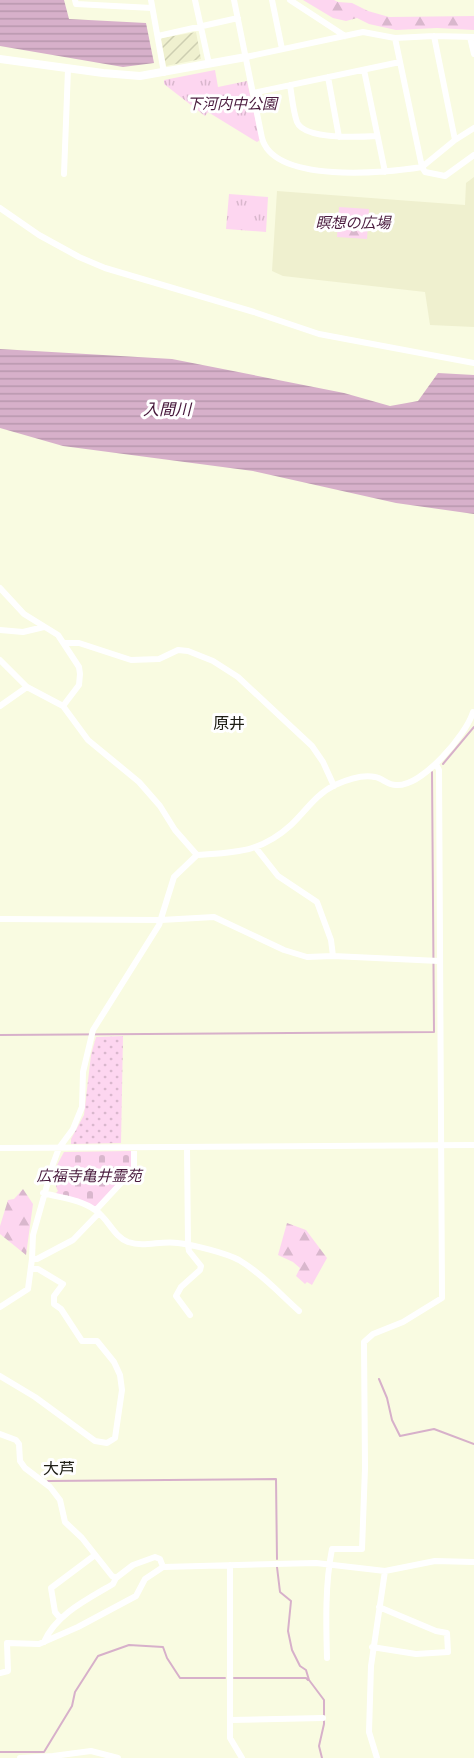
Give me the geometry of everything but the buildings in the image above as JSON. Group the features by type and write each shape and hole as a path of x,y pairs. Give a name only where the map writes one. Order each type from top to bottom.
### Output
{"street":[{"path":"75,0 76,4 113,3 152,8"},
{"path":"151,0 164,73"},
{"path":"195,0 208,64"},
{"path":"234,0 264,146 273,155 287,162 324,171 385,172 422,167 455,140 474,128"},
{"path":"273,0 282,49"},
{"path":"290,0 345,36"},
{"path":"158,36 238,18"},
{"path":"0,59 124,76 140,76 246,57 363,32 395,38 472,37 474,54"},
{"path":"434,36 455,140"},
{"path":"395,38 422,167 425,172 445,176 474,155"},
{"path":"253,93 400,62"},
{"path":"64,174 68,69"},
{"path":"364,70 385,172"},
{"path":"328,77 339,137"},
{"path":"290,85 297,123 301,128 314,134 339,137 377,136"},
{"path":"0,208 39,235 105,268 254,312 319,334 474,363"},
{"path":"0,588 24,614 58,634 65,643 80,674 76,690 63,706"},
{"path":"0,630 23,632 44,627"},
{"path":"65,643 79,643 131,660 159,659 178,650 188,651 213,661 238,677 312,746 323,762 334,786"},
{"path":"0,660 27,687 63,706 88,740 139,782 197,855"},
{"path":"0,706 27,687"},
{"path":"0,1307 28,1289 33,1235 43,1193 59,1148 72,1129 82,1107 84,1072 93,1033 103,1012 161,920 163,905 174,877 197,855 256,848 279,834 325,791 334,786 363,777 374,777 399,786 407,783 448,753 473,712"},
{"path":"327,1658 325,1625 332,1549 362,1549 364,1342 442,1298 439,770 436,764"},
{"path":"256,848 278,876 317,902 331,940 333,956"},
{"path":"0,919 161,920 214,917 307,957 439,961"},
{"path":"0,1148 474,1145"},
{"path":"187,1147 188,1245 189,1251 200,1263 200,1270 181,1287 176,1296 190,1315"},
{"path":"32,1259 37,1259 73,1240 134,1169 134,1148"},
{"path":"43,1193 79,1201 98,1211 116,1233 128,1242 147,1245 171,1242 229,1255 239,1260 299,1311"},
{"path":"0,1376 35,1397 94,1441 107,1443 115,1438 122,1390 118,1368 97,1341 82,1341 61,1309 54,1304 54,1296 63,1284 38,1269 31,1269"},
{"path":"0,1435 16,1440 19,1444 20,1461 60,1500 65,1522 82,1538 107,1571 116,1578"},
{"path":"60,1618 55,1612 51,1588 95,1555"},
{"path":"44,1642 60,1618 113,1584 116,1578 133,1565 155,1557 160,1559 163,1567"},
{"path":"0,1674 8,1671 4,1644 31,1645 44,1642 95,1619 136,1596 145,1579 163,1567 270,1563 329,1565 385,1571 435,1562 474,1562"},
{"path":"230,1565 230,1738 243,1758"},
{"path":"377,1758 369,1732 372,1647 385,1571"},
{"path":"372,1647 416,1654 448,1652 447,1633 436,1631 379,1607"},
{"path":"230,1720 323,1718"},
{"path":"20,1758 91,1751 118,1758"}],"shaded area":[{"path":"196,32 201,59 166,66 162,38"},
{"path":"474,177 474,327 430,325 425,292 283,276 272,271 277,191 465,205 466,183"}],"green space":[{"path":"303,0 334,0 352,3 368,11 389,17 474,16 474,30 437,28 396,30 369,24 357,18 346,21 333,18"},
{"name":"下河内中公園","path":"215,70 218,87 247,81 260,140 257,142 208,112 205,116 164,84 164,80"},
{"path":"229,194 268,197 266,232 226,229"},
{"name":"瞑想の広場","path":"339,207 369,209 367,239 337,237"},
{"path":"123,1036 121,1143 71,1144 71,1139 84,1115 91,1055 96,1037"},
{"name":"広福寺亀井霊苑","path":"131,1151 133,1167 96,1207 69,1198 67,1195 65,1197 54,1195 58,1191 56,1187 61,1167 57,1165 64,1152"},
{"path":"23,1189 33,1204 26,1255 0,1234 0,1226 8,1200 14,1199"},
{"path":"287,1223 306,1230 327,1258 312,1285 307,1282 305,1284 296,1276 300,1268 278,1255"}],"water":[{"path":"0,0 64,0 69,19 146,23 154,63 123,67 0,46"},
{"name":"入間川","path":"0,349 172,359 344,393 390,406 418,401 438,373 474,375 474,514 396,503 253,471 63,446 0,428"}],"waterway":[{"path":"443,764 474,727"},
{"path":"0,1035 434,1032 432,772"},
{"path":"379,1379 387,1398 392,1420 400,1436 434,1429 474,1444"},
{"path":"48,1481 276,1479 277,1559"},
{"path":"277,1567 280,1592 291,1601 288,1631 292,1650 300,1666 306,1670 309,1680 324,1700 324,1724 319,1746 322,1758"},
{"path":"0,1752 44,1752 72,1706 75,1692 98,1656 129,1645 163,1647 180,1678 225,1678"},
{"path":"234,1678 306,1678 308,1680"}],"district":[{"name":"原井","path":"229,723"},
{"name":"大芦","path":"59,1468"}]}
